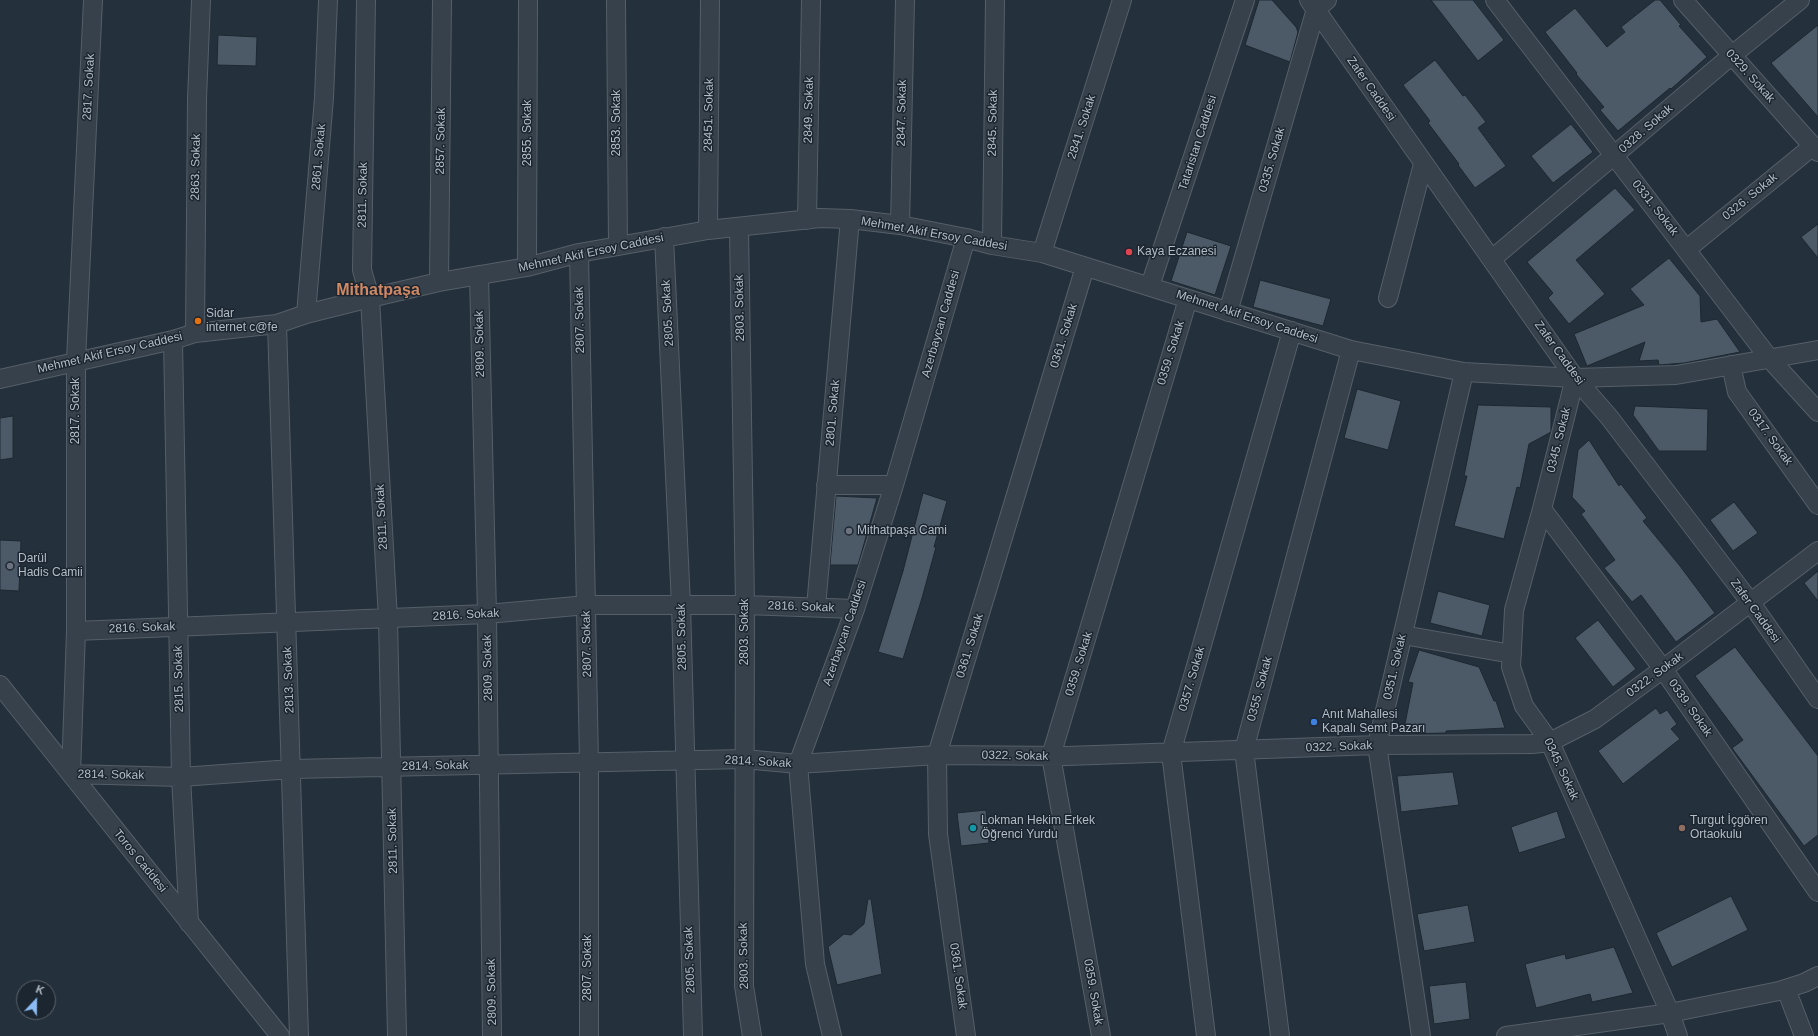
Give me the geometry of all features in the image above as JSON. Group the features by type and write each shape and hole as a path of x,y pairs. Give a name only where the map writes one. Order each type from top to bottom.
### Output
{"street":[{"name":"2817. Sokak","path":"71,774 76,631 76,360 93,0"},
{"name":"2863. Sokak","path":"195,333 197,99 201,0"},
{"name":"2861. Sokak","path":"306,314 324,98 328,0"},
{"name":"2811. Sokak","path":"366,0 362,270 370,298 388,619 397,1036"},
{"name":"2857. Sokak","path":"439,282 442,0"},
{"name":"2855. Sokak","path":"527,267 528,0"},
{"name":"2853. Sokak","path":"616,0 618,246"},
{"name":"28451. Sokak","path":"708,230 710,0"},
{"name":"2849. Sokak","path":"807,220 811,0"},
{"name":"2847. Sokak","path":"900,226 905,0"},
{"name":"2845. Sokak","path":"992,246 995,0"},
{"name":"2841. Sokak","path":"1042,253 1122,0"},
{"name":"Tataristan Caddesi","path":"1150,286 1245,0"},
{"name":"0331. Sokak","path":"1495,0 1769,358 1818,412"},
{"name":"0329. Sokak","path":"1683,0 1731,56 1816,149"},
{"name":"0328. Sokak","path":"1492,259 1731,56 1800,0"},
{"name":"Zafer Caddesi","path":"1317,3 1423,164 1492,259 1575,378 1609,417 1751,603 1818,699"},
{"name":"0335. Sokak","path":"1228,312 1317,3"},
{"name":"0326. Sokak","path":"1687,249 1816,149"},
{"path":"1388,298 1423,164"},
{"name":"Mehmet Akif Ersoy Caddesi","path":"0,378 172,340 195,333 277,324 306,314 439,282 527,267 579,253 664,237 708,230 807,220 850,219 900,226 966,238 992,246 1042,253 1351,350 1464,372 1575,378 1676,375 1818,350"},
{"name":"2801. Sokak","path":"816,607 850,219"},
{"name":"2803. Sokak","path":"739,228 746,605 744,986 752,1036"},
{"name":"2805. Sokak","path":"664,237 681,605 684,760 693,1036"},
{"name":"Azerbaycan Caddesi","path":"832,1036 815,964 798,764 855,609 894,485 966,238"},
{"name":"2807. Sokak","path":"579,253 589,762 588,1036"},
{"name":"0361. Sokak","path":"966,1036 938,834 937,755 1085,266"},
{"name":"2809. Sokak","path":"479,275 490,765 492,1036"},
{"name":"0359. Sokak","path":"1101,1036 1051,756 1188,299"},
{"name":"2813. Sokak","path":"277,324 288,623 299,1036"},
{"name":"0357. Sokak","path":"1206,1036 1171,753 1292,332"},
{"name":"2815. Sokak","path":"172,340 181,777 190,923"},
{"name":"0355. Sokak","path":"1280,1036 1244,750 1351,350"},
{"name":"0317. Sokak","path":"1731,366 1737,392 1818,505"},
{"name":"0351. Sokak","path":"1421,1036 1377,745 1464,372"},
{"name":"0345. Sokak","path":"1575,378 1542,509 1514,610 1511,667 1524,706 1550,742 1670,1013 1678,1036"},
{"path":"826,485 894,485"},
{"name":"0339. Sokak","path":"1542,509 1663,669 1818,892"},
{"name":"0322. Sokak","path":"798,764 937,755 1051,756 1377,745 1532,744 1550,742 1595,718 1663,669 1818,551"},
{"name":"2816. Sokak","path":"76,631 487,614 587,605 746,605 855,609"},
{"path":"1403,635 1512,654"},
{"name":"Toros Caddesi","path":"0,685 280,1036"},
{"name":"2814. Sokak","path":"71,774 181,777 292,769 744,759 798,764"},
{"path":"1506,1036 1545,1033 1670,1013 1786,989 1804,983 1818,976"},
{"path":"1786,989 1804,1036"}],"building":[{"path":"1259,0 1272,0 1296,27 1298,32 1290,62 1245,45"},
{"path":"1431,0 1473,0 1504,40 1478,61"},
{"path":"1655,0 1660,0 1681,25 1679,26 1707,57 1671,89 1670,88 1618,131 1600,110 1604,107 1576,74 1577,73 1545,32 1575,8 1607,47 1625,32 1621,27"},
{"path":"1818,25 1818,117 1771,63"},
{"path":"218,35 257,37 256,66 217,65"},
{"path":"1435,60 1463,96 1465,95 1486,122 1478,128 1506,166 1475,188 1428,123 1430,121 1403,85"},
{"path":"1571,124 1593,152 1553,183 1531,156"},
{"path":"1615,188 1635,210 1576,260 1605,294 1569,324 1548,298 1553,293 1527,262"},
{"path":"1818,224 1818,258 1801,237"},
{"path":"1187,232 1231,246 1215,295 1171,281"},
{"path":"1669,258 1700,296 1701,322 1717,319 1740,352 1684,363 1659,365 1658,360 1639,361 1645,342 1587,366 1574,334 1644,305 1630,289"},
{"path":"1260,280 1331,299 1323,326 1253,307"},
{"path":"1357,389 1401,401 1388,450 1344,438"},
{"path":"1478,405 1551,407 1551,432 1529,444 1520,488 1517,487 1504,539 1454,526 1467,476 1464,476"},
{"path":"1635,406 1708,409 1707,451 1659,451 1633,415"},
{"path":"13,416 13,458 0,460 0,418"},
{"path":"1589,440 1619,486 1621,484 1647,518 1643,521 1680,566 1715,613 1676,642 1641,595 1632,602 1604,568 1615,560 1581,514 1585,511 1572,497 1578,450"},
{"path":"923,493 947,501 922,598 903,659 878,652 903,571"},
{"name":"Mithatpaşa Cami","path":"836,496 877,498 858,565 830,565"},
{"path":"1734,502 1758,533 1733,551 1710,520"},
{"name":"Darül Hadis Camii","path":"0,540 21,541 19,591 0,590"},
{"path":"1818,571 1818,601 1804,583"},
{"path":"1438,591 1490,605 1482,636 1430,623"},
{"path":"1598,620 1636,669 1613,687 1575,638"},
{"path":"1735,647 1818,756 1818,835 1804,846 1732,748 1743,740 1695,676"},
{"path":"1419,650 1479,667 1494,701 1496,701 1505,728 1446,731 1446,733 1403,734 1413,683 1408,682"},
{"path":"1656,708 1660,714 1667,710 1677,724 1671,729 1680,739 1623,784 1598,751"},
{"path":"1453,772 1459,805 1401,812 1397,776"},
{"name":"Lokman Hekim Erkek Öğrenci Yurdu","path":"986,810 989,843 961,846 957,813"},
{"path":"1557,811 1566,838 1519,853 1511,827"},
{"path":"1731,896 1748,930 1672,967 1656,933"},
{"path":"868,899 871,899 882,974 837,985 828,947 844,934 851,935 864,924"},
{"path":"1468,905 1475,942 1424,951 1417,914"},
{"path":"1614,947 1633,993 1592,1002 1590,994 1536,1008 1525,964 1565,954 1566,959"},
{"path":"1466,982 1470,1019 1434,1024 1429,986"}],"place":[{"name":"Kaya Eczanesi","path":"1129,252"},
{"name":"Sidar internet c@fe","path":"198,321"},
{"name":"Mithatpaşa Cami","path":"849,531"},
{"name":"Darül Hadis Camii","path":"10,566"},
{"name":"Anıt Mahallesi Kapalı Semt Pazarı","path":"1314,722"},
{"name":"Lokman Hekim Erkek Öğrenci Yurdu","path":"973,828"},
{"name":"Turgut İçgören Ortaokulu","path":"1682,828"}],"district":[{"name":"Mithatpaşa","path":"378,291"}]}
